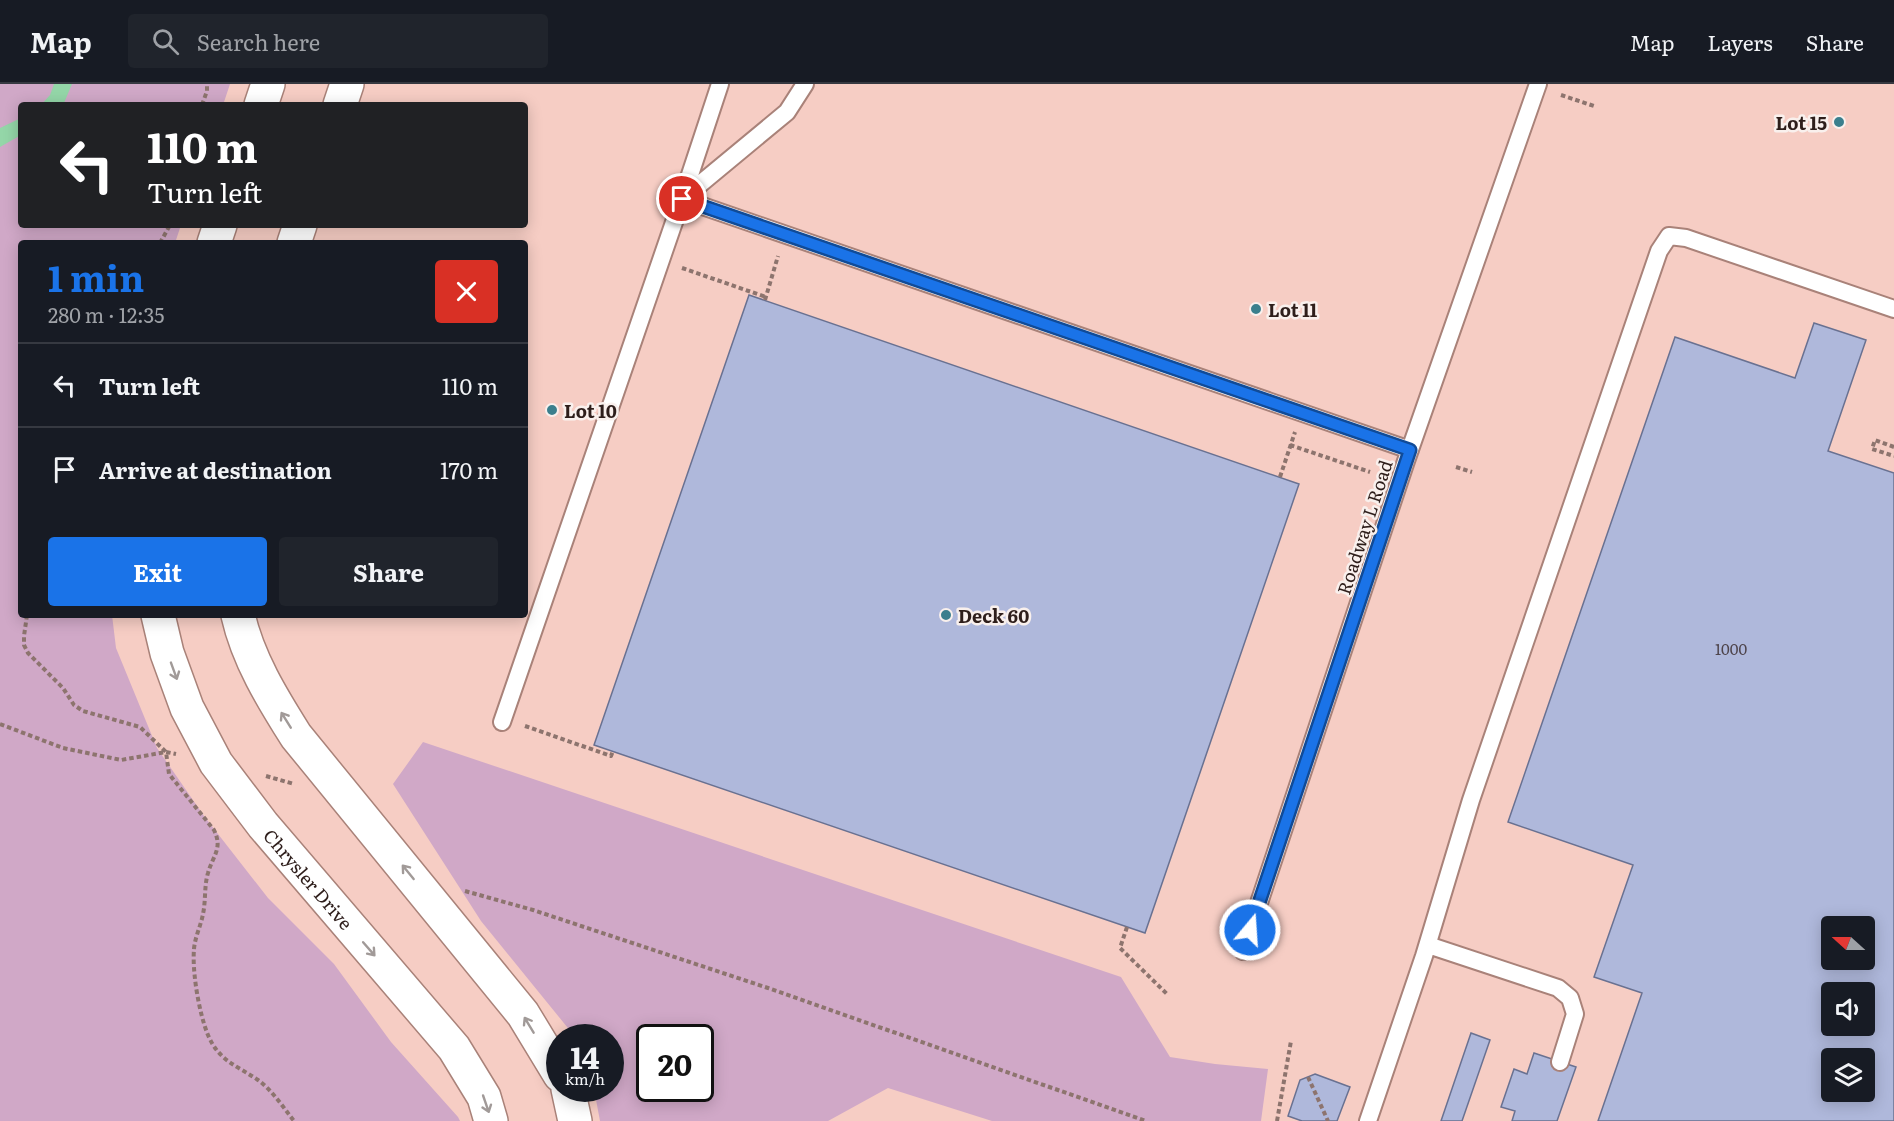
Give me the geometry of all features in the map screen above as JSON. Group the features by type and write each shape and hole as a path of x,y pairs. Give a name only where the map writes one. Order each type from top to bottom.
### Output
{"street":[{"path":"262,102 268,84"},
{"path":"341,102 347,84"},
{"name":"Chrysler Drive","path":"159,618 167,653 187,708 216,763 263,825 454,1048 484,1097 491,1121"},
{"path":"238,618 240,627 265,687 296,736 523,1014 546,1052"},
{"path":"571,1102 575,1121"}],"lane":[{"path":"502,722 720,84"},
{"path":"682,199 787,112 805,84"},
{"name":"Roadway L Road","path":"1243,951 1410,450 1538,84"},
{"path":"682,199 1410,450"},
{"path":"1368,1121 1428,945 1471,800 1659,251 1669,236 1686,238 1894,309"},
{"path":"1428,945 1558,988 1570,998 1575,1014 1560,1062"}],"path":[{"path":"202,102 207,84"},
{"path":"1561,95 1594,106"},
{"path":"678,267 765,299 779,257 772,254"},
{"path":"1280,477 1295,430"},
{"path":"1894,447 1875,440 1872,449 1894,456"},
{"path":"1290,445 1370,472"},
{"path":"1456,466 1472,472"},
{"path":"27,618 24,645 28,653 63,688 74,705 83,711 140,727 166,752 169,774 214,830 218,840 217,851 207,874 204,912 194,947 200,1004 208,1034 217,1051 227,1062 264,1086 294,1121"},
{"path":"0,724 63,748 121,760 166,752"},
{"path":"520,724 611,756 613,751"},
{"path":"264,776 296,784"},
{"path":"462,890 533,910 768,988 1146,1121"},
{"path":"1127,927 1120,948 1167,994"},
{"path":"1278,1121 1291,1041"},
{"path":"1308,1077 1328,1121"}],"shaded area":[{"path":"0,84 1894,84 1894,1121 0,1121"},
{"path":"0,84 230,84 224,102 18,102 18,228 180,228 176,240 18,240 18,618 112,618 116,648 157,748 204,816 268,898 334,964 391,1042 460,1121 0,1121"},
{"path":"54,84 72,84 64,102 44,102 50,95"},
{"path":"18,119 18,137 0,147 0,128"},
{"path":"423,742 1121,977 1170,1057 1268,1069 1261,1121 992,1121 888,1088 828,1121 600,1121 596,1102 624,1102 624,1024 565,1024 481,921 393,784"}],"building":[{"name":"Deck 60","path":"749,295 1299,484 1145,933 594,745"},
{"path":"1814,323 1866,340 1828,451 1894,473 1894,1121 1598,1121 1642,993 1594,977 1633,865 1508,822 1675,337 1795,378"},
{"path":"1471,1033 1490,1040 1462,1121 1441,1121"},
{"path":"1534,1053 1576,1067 1557,1121 1512,1121 1515,1111 1501,1107 1514,1069 1527,1074"},
{"path":"1315,1074 1350,1087 1337,1121 1302,1121 1288,1116 1300,1080"}],"place":[{"name":"Lot 15","path":"1839,122"},
{"name":"Lot 11","path":"1256,309"},
{"name":"Lot 10","path":"552,410"},
{"name":"Deck 60","path":"946,615"}],"route":[{"path":"682,199 1410,450 1250,930"}]}
